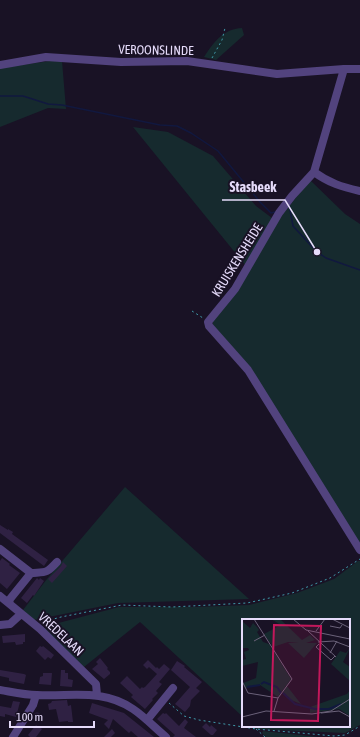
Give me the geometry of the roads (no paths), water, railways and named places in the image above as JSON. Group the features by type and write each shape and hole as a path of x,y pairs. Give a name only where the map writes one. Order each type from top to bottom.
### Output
{"street":[{"name":"VEROONSLINDE","path":"0,66 46,57 121,62 187,61 277,74 360,69"},
{"name":"KRUISKENSHEIDE","path":"344,69 314,172 279,213 236,289 208,322 209,326 248,370 360,550"},
{"path":"314,172 324,180 338,186 360,191"},
{"path":"0,549 31,573 44,573 50,570 57,562"},
{"path":"9,603 10,599 31,573"},
{"name":"VREDELAAN","path":"0,596 40,630 96,684 98,694"},
{"path":"0,625 10,624 21,614"},
{"path":"147,720 173,688"},
{"path":"0,690 36,696 98,694 128,706 166,737"},
{"path":"13,737 33,705 36,696"}],"waterway":[{"path":"0,96 23,96 48,104 62,105 160,125 177,126 191,133 218,151 260,202 271,213 275,212"},
{"path":"289,204 293,226 317,252 326,258 360,270"}],"place":[{"name":"Stasbeek","path":"317,252"}]}
